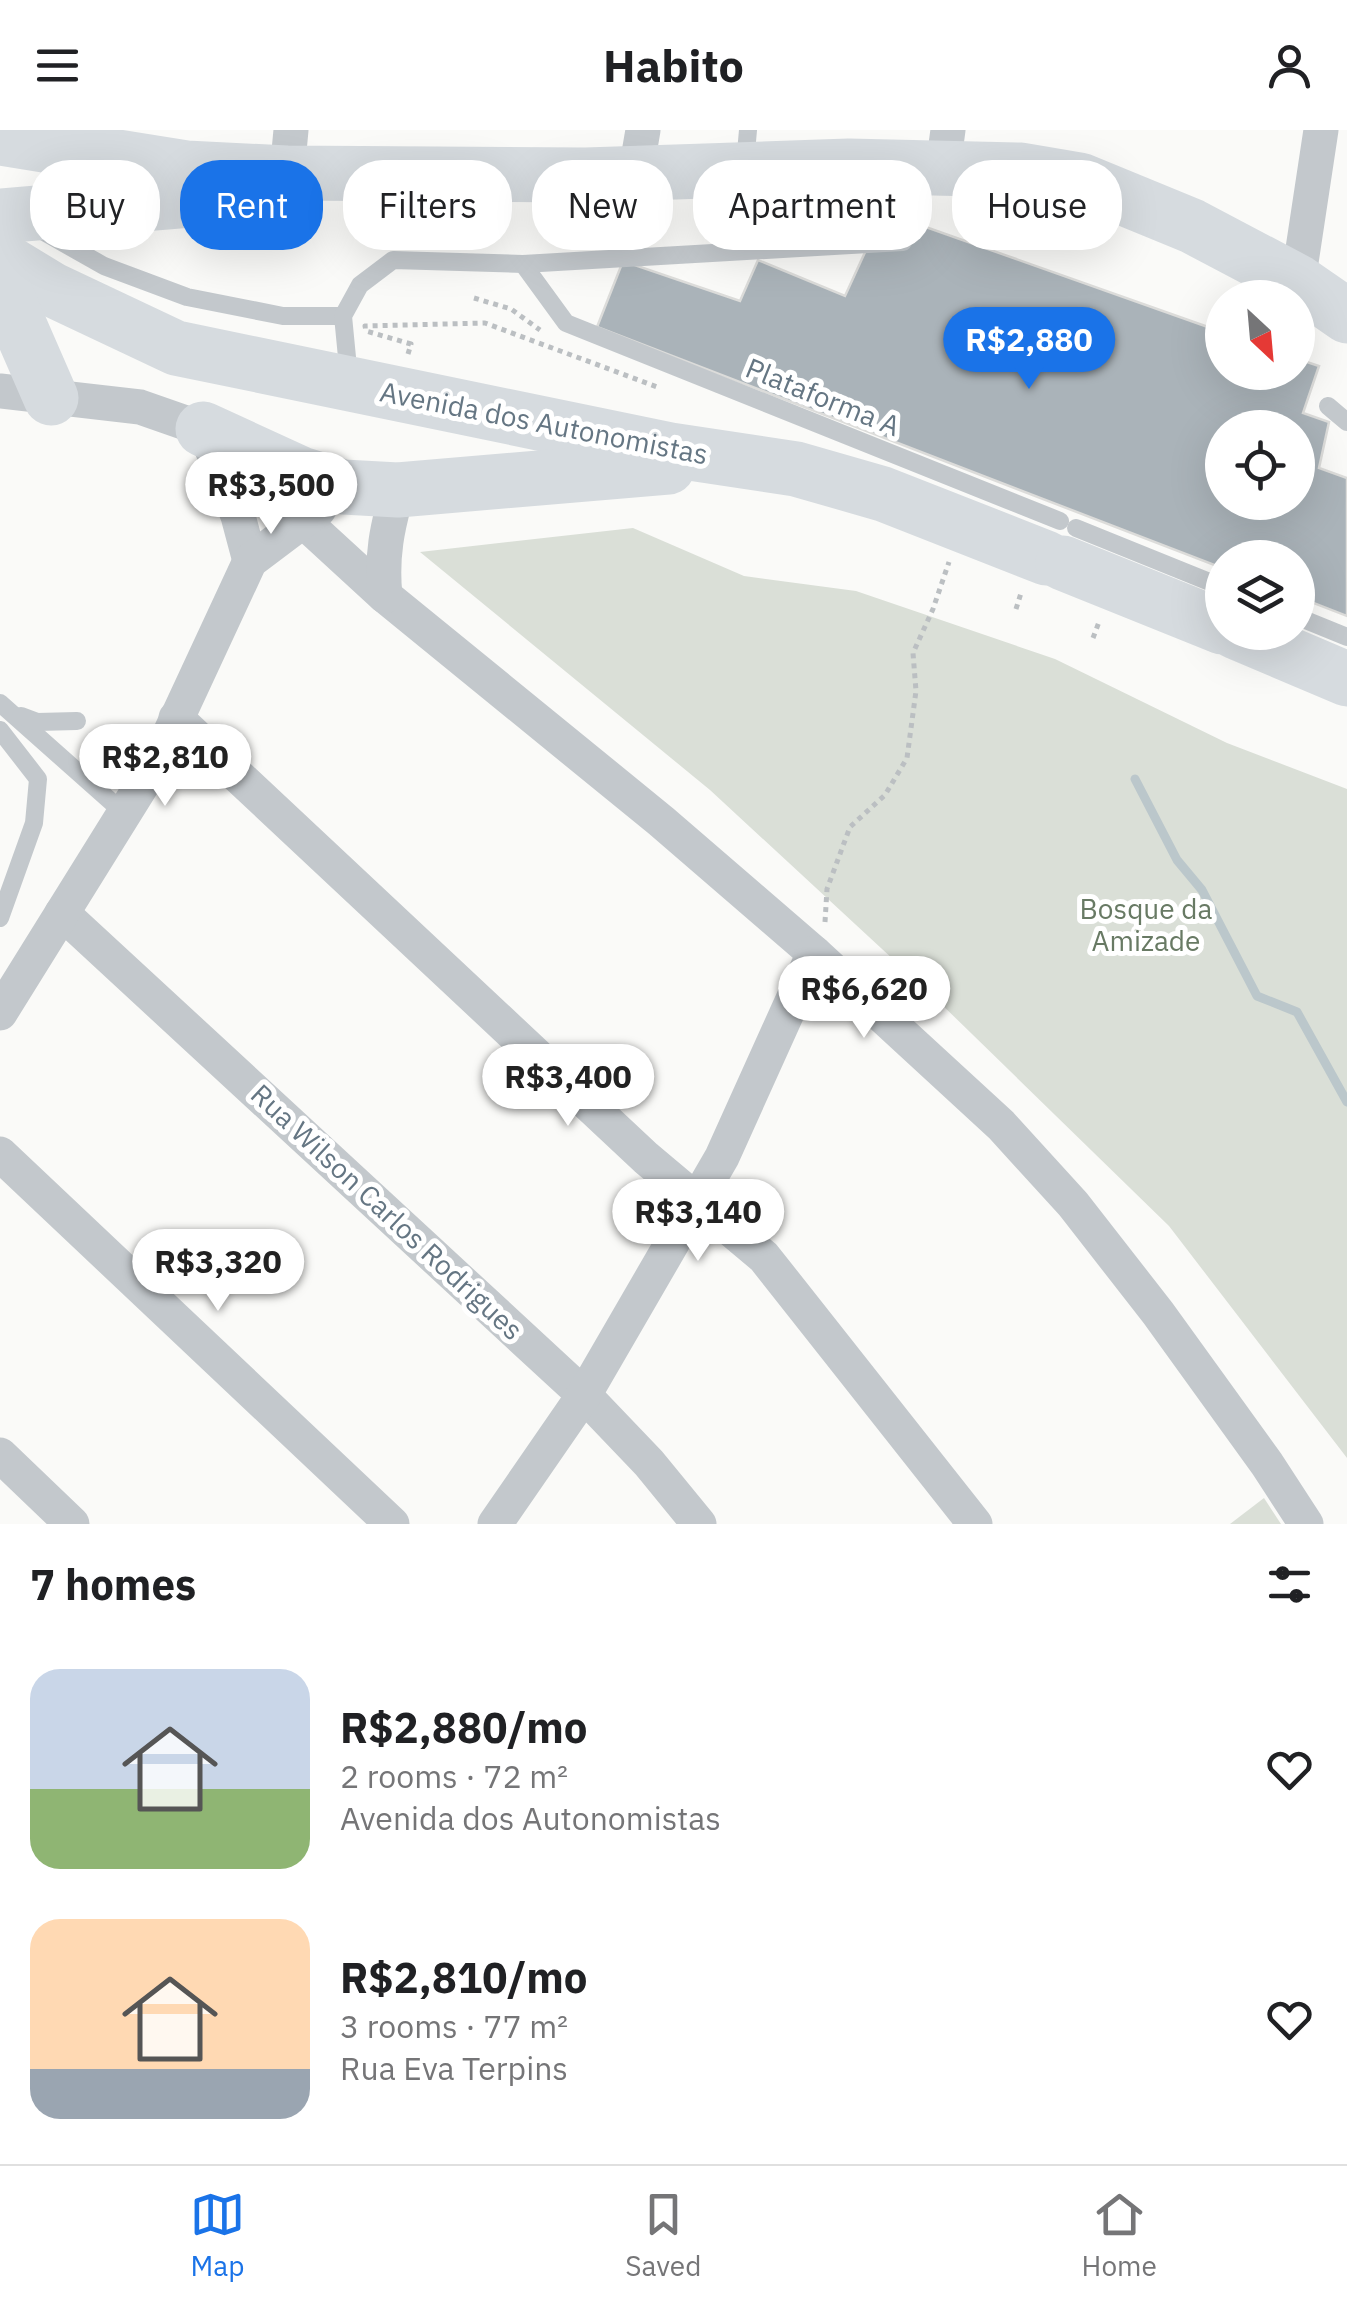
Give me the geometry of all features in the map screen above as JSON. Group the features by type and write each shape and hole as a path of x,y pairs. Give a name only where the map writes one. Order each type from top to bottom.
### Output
{"main road":[{"path":"0,138 186,168 289,152 586,175 640,150 946,148 1021,170 1080,180 1192,226 1294,280"},
{"path":"25,395 9,243 190,200 289,152"},
{"name":"Avenida dos Autonomistas","path":"9,243 176,348 734,461 796,469 882,494 965,526 1061,542 1205,618"},
{"path":"1315,294 1347,316"},
{"path":"203,429 301,474 323,505 398,490 734,461"},
{"path":"1279,650 1347,679"}],"street":[{"path":"1298,280 1320,130"},
{"path":"25,395 140,407 203,429 225,478 250,562"},
{"path":"385,596 382,563 398,490"},
{"path":"0,1014 158,759 250,562 323,505 385,596 661,821 814,953 1001,1126 1073,1204 1158,1313 1306,1524"},
{"path":"176,718 646,1158 764,1257 975,1524"},
{"name":"Rua Wilson Carlos Rodrigues","path":"62,913 584,1395 649,1463 698,1524"},
{"path":"495,1524 584,1395 722,1158 814,953"},
{"path":"0,1154 392,1524"},
{"path":"0,1455 72,1524"}],"lane":[{"path":"9,243 104,266 187,297 282,316 344,316"},
{"path":"350,384 344,316 360,285 393,260 523,264 765,250"},
{"name":"Plataforma A","path":"523,264 566,323 1061,542 1205,582"},
{"path":"1328,406 1347,422"},
{"path":"1315,624 1347,637"},
{"path":"6,708 37,722 77,721"},
{"path":"6,708 124,813"},
{"path":"0,730 38,779 34,824 0,918"}],"path":[{"path":"474,298 511,309 538,328 559,350"},
{"path":"405,364 411,344 366,332 365,326 485,322 668,391"},
{"path":"814,953 827,914 827,889 850,827 885,795 907,758 916,691 913,653 965,526"}],"green space":[{"name":"Bosque da Amizade","path":"633,528 744,576 856,591 1055,659 1227,743 1347,789 1347,1458 1169,1226 935,998 710,790 420,552"},
{"path":"1264,1498 1281,1524 1230,1524"}],"building":[{"path":"932,229 952,236 952,250 991,250 1205,326 1205,390 1311,390 1304,410 1205,410 1205,520 1315,520 1315,417 1329,422 1319,468 1347,478 1347,616 1315,604 1315,540 1205,540 1205,561 597,327 623,261 740,301 758,260 845,296 866,250 932,250"}],"waterway":[{"path":"1135,779 1177,860 1202,890 1257,996 1297,1012 1347,1102"}]}
